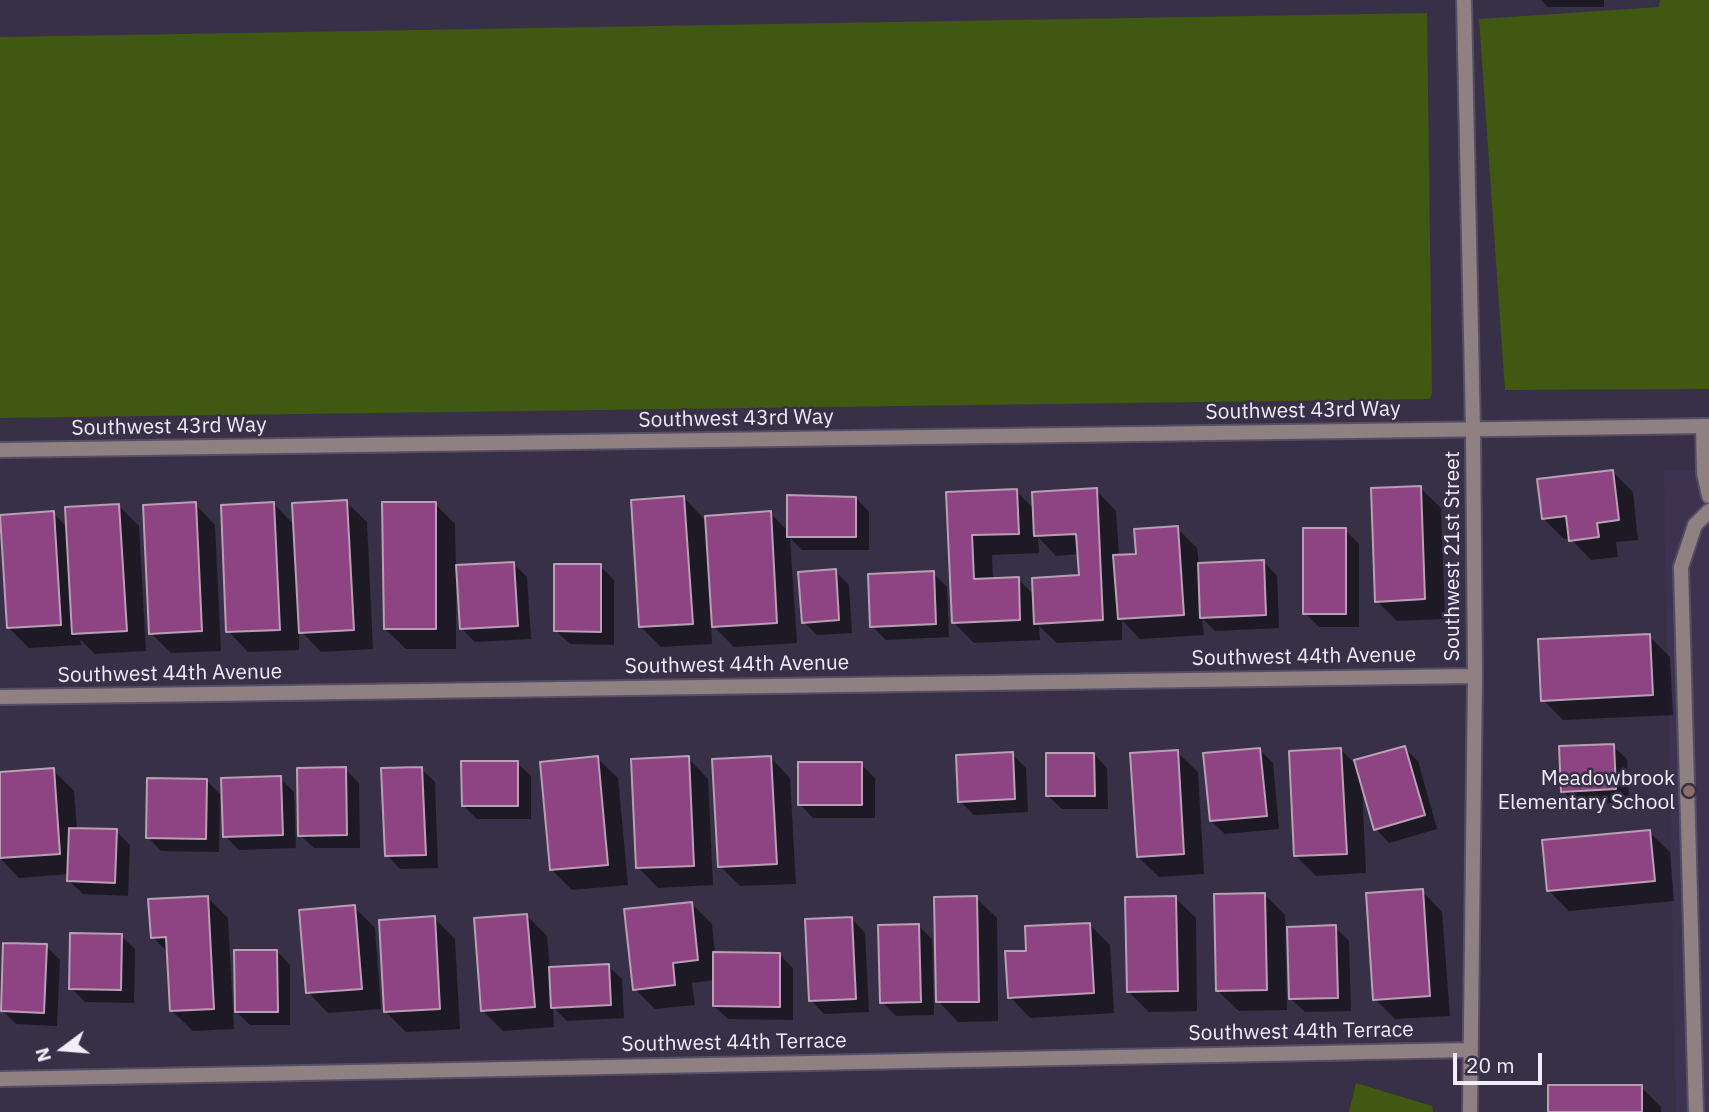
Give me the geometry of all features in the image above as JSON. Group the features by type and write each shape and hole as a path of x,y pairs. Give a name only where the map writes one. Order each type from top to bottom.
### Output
{"street":[{"name":"Southwest 21st Street","path":"1464,0 1474,429 1475,676 1470,1112"},
{"path":"1474,429 1706,426 1704,474 1709,496"},
{"name":"Southwest 43rd Way","path":"0,450 1474,429"},
{"path":"1696,1112 1681,567 1695,525 1709,511"},
{"name":"Southwest 44th Avenue","path":"0,697 1475,676"},
{"name":"Southwest 44th Terrace","path":"0,1079 1469,1050"}],"shaded area":[{"name":"Meadowbrook Elementary School","path":"1664,470 1709,471 1709,1112 1676,1112"}],"green space":[{"path":"1660,0 1709,0 1709,389 1505,390 1479,19 1659,7"},
{"path":"1427,13 1430,399 0,418 0,37"},
{"path":"1356,1083 1432,1106 1433,1112 1349,1112"}],"building":[{"path":"1613,470 1619,520 1597,523 1599,537 1569,541 1566,516 1542,519 1537,479"},
{"path":"1421,486 1425,599 1375,602 1371,488"},
{"path":"1097,488 1103,620 1034,624 1032,578 1079,575 1076,534 1034,536 1032,492"},
{"path":"1017,489 1019,534 972,535 974,579 1019,577 1020,620 952,623 946,492"},
{"path":"787,495 856,497 856,537 787,537"},
{"path":"684,496 693,624 639,627 631,500"},
{"path":"347,500 354,630 299,633 292,503"},
{"path":"196,502 202,631 149,634 143,505"},
{"path":"274,502 280,630 226,632 221,505"},
{"path":"382,502 436,502 436,629 384,629"},
{"path":"119,504 127,631 72,634 65,507"},
{"path":"54,511 61,625 7,628 0,515"},
{"path":"771,511 777,623 712,627 705,516"},
{"path":"1178,526 1184,615 1118,619 1113,555 1136,554 1134,529"},
{"path":"1303,528 1346,528 1346,614 1303,614"},
{"path":"1264,560 1266,615 1200,618 1198,563"},
{"path":"514,562 518,626 460,629 456,565"},
{"path":"554,564 601,564 601,632 554,631"},
{"path":"836,569 839,620 802,623 798,572"},
{"path":"934,571 936,624 870,627 868,574"},
{"path":"1650,634 1653,695 1541,701 1538,639"},
{"path":"1614,744 1616,789 1561,792 1559,746"},
{"path":"1405,746 1425,815 1374,830 1354,760"},
{"path":"1260,748 1267,816 1210,821 1203,753"},
{"path":"1341,748 1347,854 1294,856 1289,751"},
{"path":"1178,750 1184,854 1137,857 1130,753"},
{"path":"1013,752 1015,799 958,802 956,755"},
{"path":"1046,753 1094,753 1095,796 1046,796"},
{"path":"598,756 608,865 550,870 540,762"},
{"path":"689,756 694,866 636,868 631,759"},
{"path":"771,756 777,864 718,867 712,759"},
{"path":"461,761 518,761 518,806 462,806"},
{"path":"798,762 862,762 862,805 798,805"},
{"path":"346,767 347,835 298,836 297,768"},
{"path":"422,767 426,855 385,856 381,768"},
{"path":"54,768 60,854 0,858 0,772"},
{"path":"281,776 283,835 223,837 221,778"},
{"path":"147,778 207,779 206,839 146,838"},
{"path":"69,828 117,829 115,883 67,881"},
{"path":"1650,830 1655,881 1547,891 1542,840"},
{"path":"1423,889 1430,996 1373,1000 1366,893"},
{"path":"1265,893 1267,990 1216,991 1214,894"},
{"path":"208,896 214,1009 170,1011 166,937 151,938 148,899"},
{"path":"977,896 979,1002 936,1002 934,897"},
{"path":"1176,896 1178,991 1127,992 1125,897"},
{"path":"692,902 698,960 673,963 675,985 633,990 624,909"},
{"path":"355,905 362,989 306,993 299,910"},
{"path":"527,914 535,1007 481,1011 474,918"},
{"path":"435,916 440,1009 384,1012 379,920"},
{"path":"852,917 856,999 809,1001 805,919"},
{"path":"1090,923 1094,993 1008,998 1005,951 1026,951 1025,926"},
{"path":"919,924 921,1002 880,1003 878,925"},
{"path":"1336,925 1338,998 1289,999 1287,927"},
{"path":"70,933 122,934 121,990 69,989"},
{"path":"3,943 47,944 44,1013 1,1011"},
{"path":"234,950 277,950 278,1012 235,1012"},
{"path":"713,952 780,953 780,1007 713,1006"},
{"path":"609,964 611,1005 551,1008 549,967"},
{"path":"1548,1085 1642,1085 1642,1112 1548,1112"}],"place":[{"name":"Meadowbrook Elementary School","path":"1689,791"}]}
